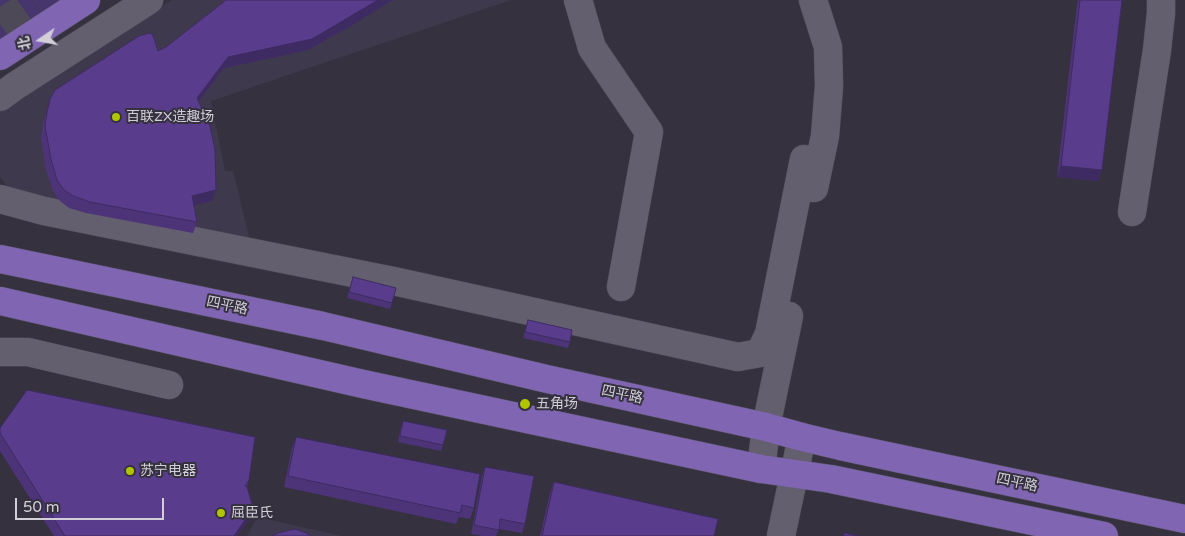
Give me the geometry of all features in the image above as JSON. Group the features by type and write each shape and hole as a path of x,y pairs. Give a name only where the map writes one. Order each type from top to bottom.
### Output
{"main road":[{"path":"0,56 86,0"},
{"name":"四平路","path":"0,259 323,326 538,377 766,427 802,437 1185,519"},
{"path":"0,301 363,384 761,469 831,479 1104,536"}],"lane":[{"path":"0,98 15,86 149,0"},
{"path":"578,0 592,48 649,132 622,287"},
{"path":"761,469 766,427 825,136 829,86 828,46 814,0"},
{"path":"1132,212 1157,50 1161,0"},
{"path":"0,199 44,211 398,282 738,357 760,353 769,334 804,159"},
{"path":"0,352 28,352 169,385"},
{"path":"781,536 802,437"}],"shaded area":[{"path":"0,0 65,0 0,42"},
{"path":"172,0 511,0 211,101 225,171 233,171 250,240 10,191 0,176 0,112 17,95"},
{"path":"257,517 342,536 247,536"}],"building":[{"name":"百联ZX造趣场","path":"226,0 378,0 312,39 228,57 197,98 210,126 215,150 216,190 192,196 197,222 90,202 73,196 64,190 57,180 45,126 50,99 55,90 139,36 152,34 158,51 166,47"},
{"path":"1080,0 1122,0 1102,170 1061,166"},
{"path":"353,277 396,288 392,303 349,292"},
{"path":"528,320 572,330 570,342 525,332"},
{"name":"苏宁电器","path":"27,390 255,437 249,480 245,486 247,487 253,508 234,536 65,536 0,433 0,428"},
{"path":"403,421 447,430 443,445 400,436"},
{"path":"296,437 480,474 474,508 462,505 460,513 288,476"},
{"path":"485,467 534,476 525,524 500,519 499,530 474,525"},
{"path":"554,482 718,519 714,536 542,536"},
{"path":"295,529 310,536 272,536 278,533"},
{"path":"844,533 858,536 844,536"}],"tunnel":[{"path":"0,24 35,0"}],"place":[{"name":"百联ZX造趣场","path":"116,117"},
{"name":"五角场","path":"525,404"},
{"name":"苏宁电器","path":"130,471"},
{"name":"屈臣氏","path":"221,513"}]}
